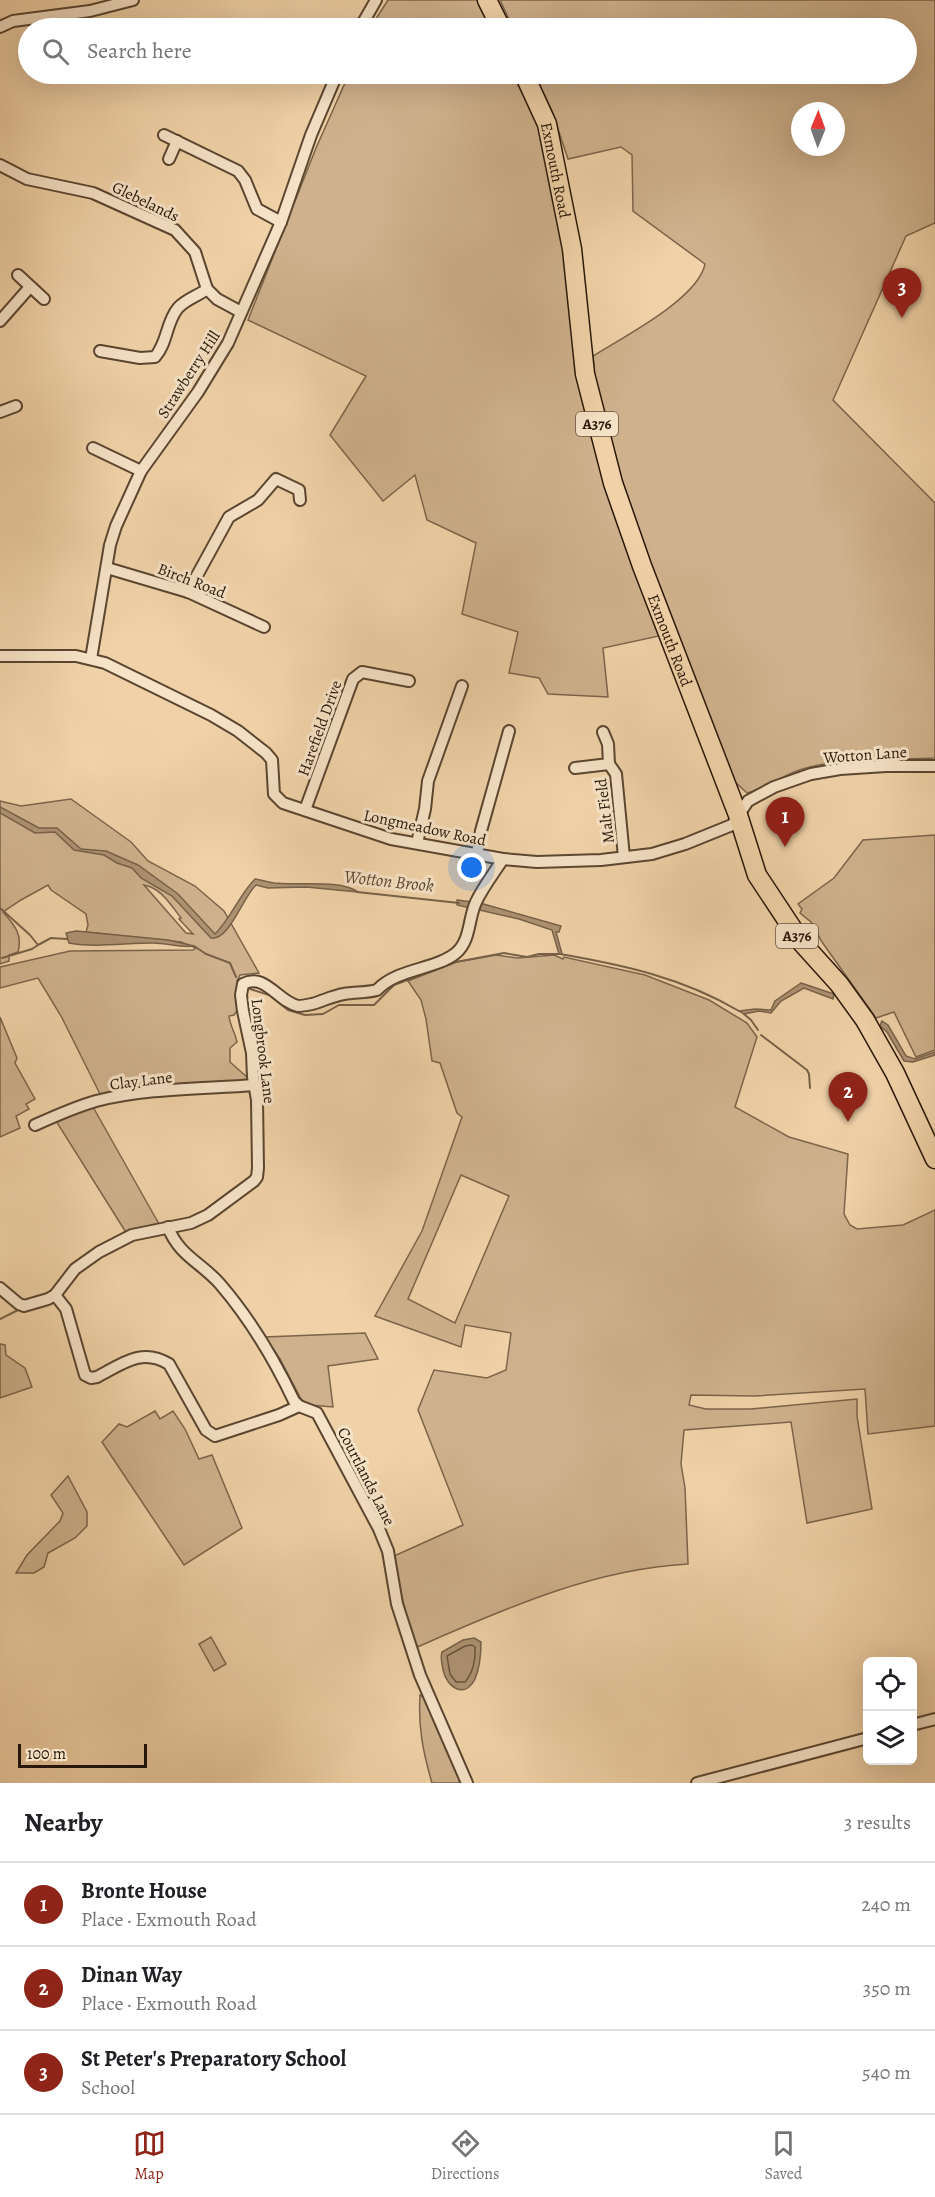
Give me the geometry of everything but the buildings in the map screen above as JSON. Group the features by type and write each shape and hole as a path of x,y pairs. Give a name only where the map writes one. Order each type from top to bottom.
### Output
{"highway":[{"path":"487,0 496,18"},
{"name":"Exmouth Road","path":"529,84 548,124 572,249 585,374 613,483 642,566 738,816 757,875 802,943 839,984 881,1046 935,1159"}],"street":[{"path":"36,18 90,11 134,0"},
{"path":"366,18 376,0"},
{"path":"0,27 18,20"},
{"name":"Strawberry Hill","path":"91,659 110,545 116,526 141,471 208,377 228,343 281,222 311,135 333,84"},
{"path":"164,135 238,171 246,180 258,209 281,222"},
{"path":"169,159 177,141"},
{"name":"Glebelands","path":"0,165 27,178 93,193 175,230 195,252 207,289"},
{"path":"18,275 44,299"},
{"path":"0,321 30,287"},
{"path":"100,351 141,358 156,357 164,347 171,320 177,309 207,289 241,312"},
{"path":"0,412 16,406"},
{"path":"93,448 141,471"},
{"path":"188,592 229,517 258,500 276,479 299,490 300,500"},
{"name":"Birch Road","path":"107,568 188,592 264,627"},
{"path":"0,656 75,656 91,659"},
{"name":"Longmeadow Road","path":"91,659 105,663 211,715 259,745 272,760 274,794 283,803 391,839 503,859 537,862 624,857 652,854 685,844 732,825 738,816"},
{"name":"Harefield Drive","path":"305,810 353,679 362,672 409,681"},
{"path":"417,843 425,809 428,781 462,686"},
{"path":"477,853 508,730"},
{"name":"Malt Field","path":"603,732 608,744 609,764 616,774 624,857"},
{"name":"Malt Field","path":"575,768 609,764"},
{"name":"Wotton Lane","path":"738,816 748,801 774,787 812,774 886,765 935,766"},
{"name":"Longbrook Lane","path":"168,1227 191,1223 208,1215 257,1176 257,1100 252,1053 241,995 243,984 250,981 267,985 299,1006 347,993 377,990 398,976 452,956 466,941 477,899 503,859"},
{"name":"Clay Lane","path":"35,1125 66,1111 97,1101 136,1094 255,1085"},
{"path":"0,1288 24,1306 40,1302 55,1295 75,1269 99,1252 132,1235 168,1227"},
{"name":"Courtlands Lane","path":"168,1227 178,1246 218,1282 248,1320 274,1360 294,1401 299,1406 317,1413 379,1529 388,1551 397,1604 417,1679 467,1783"},
{"path":"55,1295 66,1309 85,1375 97,1377 135,1357 159,1357 169,1364 206,1431 215,1436 299,1406"},
{"path":"917,1724 935,1719"},
{"path":"697,1783 863,1739"}],"shaded area":[{"path":"388,0 481,0 490,18 376,18"},
{"path":"500,0 935,0 935,223 906,236 833,400 935,503 935,758 821,764 798,770 747,793 735,782 627,512 597,398 593,356 640,328 674,303 689,290 705,264 633,211 632,155 621,147 568,159 552,111 539,84 917,84 917,18 508,18"},
{"path":"345,84 521,84 539,123 568,272 659,636 603,648 608,697 548,694 539,678 509,673 518,632 462,614 476,543 427,520 415,475 383,501 330,435 366,376 248,320 316,148"},
{"path":"71,799 131,842 148,861 195,886 224,911 259,973 240,975 237,981 237,1011 234,1015 229,1016 237,1042 230,1048 230,1062 248,1078 243,1083 129,1089 101,1096 61,1016 38,978 0,988 0,967 70,951 193,950 196,948 181,942 86,932 88,925 86,914 51,890 48,885 3,912 16,930 19,946 18,952 9,955 9,961 0,964 0,801 21,806","holes":["144,885 165,898 181,918 179,919 193,934 186,933"]},
{"path":"935,835 935,1050 916,1057 894,1012 876,1018 822,942 811,922 800,913 802,909 798,904 834,878 863,840"},
{"path":"496,955 518,958 554,955 563,959 564,957 645,975 709,1000 747,1023 757,1037 735,1107 789,1137 848,1154 844,1214 850,1225 857,1229 903,1225 935,1210 935,1426 868,1434 865,1389 755,1396 691,1395 689,1405 706,1409 751,1409 857,1399 857,1416 872,1509 807,1523 791,1422 684,1430 681,1464 685,1488 688,1564 652,1567 582,1583 514,1606 415,1648 394,1567 394,1556 463,1525 418,1410 434,1370 487,1378 506,1370 511,1333 465,1325 461,1347 375,1316 422,1231 462,1117 457,1113 440,1063 432,1061 421,1000 408,981 456,962","holes":["461,1175 509,1196 455,1323 408,1299"]},
{"path":"0,1017 17,1058 15,1063 35,1099 26,1104 29,1109 16,1116 20,1128 0,1137"},
{"path":"93,1107 159,1224 127,1234 56,1121"},
{"path":"365,1333 378,1359 328,1366 333,1407 309,1405 301,1399 280,1359 265,1337"},
{"path":"0,1344 5,1345 6,1355 25,1368 32,1387 0,1398"},
{"path":"155,1411 160,1419 173,1411 185,1429 199,1459 212,1455 242,1528 184,1565 102,1442 119,1424 127,1427"},
{"path":"68,1476 87,1512 87,1526 75,1538 48,1553 44,1567 34,1573 16,1573 27,1555 60,1521 63,1513 51,1495"},
{"path":"211,1637 226,1664 214,1671 199,1644"},
{"path":"420,1695 428,1700 463,1783 432,1783 422,1739"}],"water":[{"path":"0,807 39,828 57,828 81,849 106,851 138,865 178,894 215,934 255,879 283,884 340,886 358,892 306,887 268,888 256,885 230,926 218,937 211,938 172,896 141,878 132,868 104,855 74,850 55,832 35,833 0,813"},
{"path":"457,900 480,903 561,926 559,932 556,932 562,954 559,954 552,930 519,919 457,905"},
{"path":"76,931 168,940 194,946 153,943 100,945 69,943 66,933"},
{"path":"801,983 834,994 833,999 804,988 781,1001 771,1013 759,1011 744,1014 739,1011 771,1010 775,1001"},
{"path":"882,1021 888,1025 906,1056 915,1059 935,1052 935,1055 913,1062 904,1061 887,1032 880,1026"},
{"path":"474,1638 481,1642 477,1674 466,1689 457,1689 448,1682 445,1676 441,1661 442,1652 463,1640"}],"waterway":[{"name":"Wotton Brook","path":"357,892 459,903"},
{"path":"0,908 38,945 51,938 67,939"},
{"path":"2,958 38,945"},
{"path":"194,946 206,954 230,963 236,977"},
{"path":"250,989 269,995 288,1010 305,1015 323,1014 339,1005 374,1005 394,985 456,962 504,953 527,957 539,954 560,954"},
{"name":"Wotton Brook","path":"560,954 607,963 675,981 739,1011"},
{"path":"744,1014 758,1030"},
{"path":"761,1035 807,1070 810,1088"},
{"path":"0,1319 20,1309"}],"place":[{"name":"St Peter's Preparatory School","path":"902,318"},
{"name":"Bronte House","path":"785,847"},
{"name":"Dinan Way","path":"848,1122"}]}
